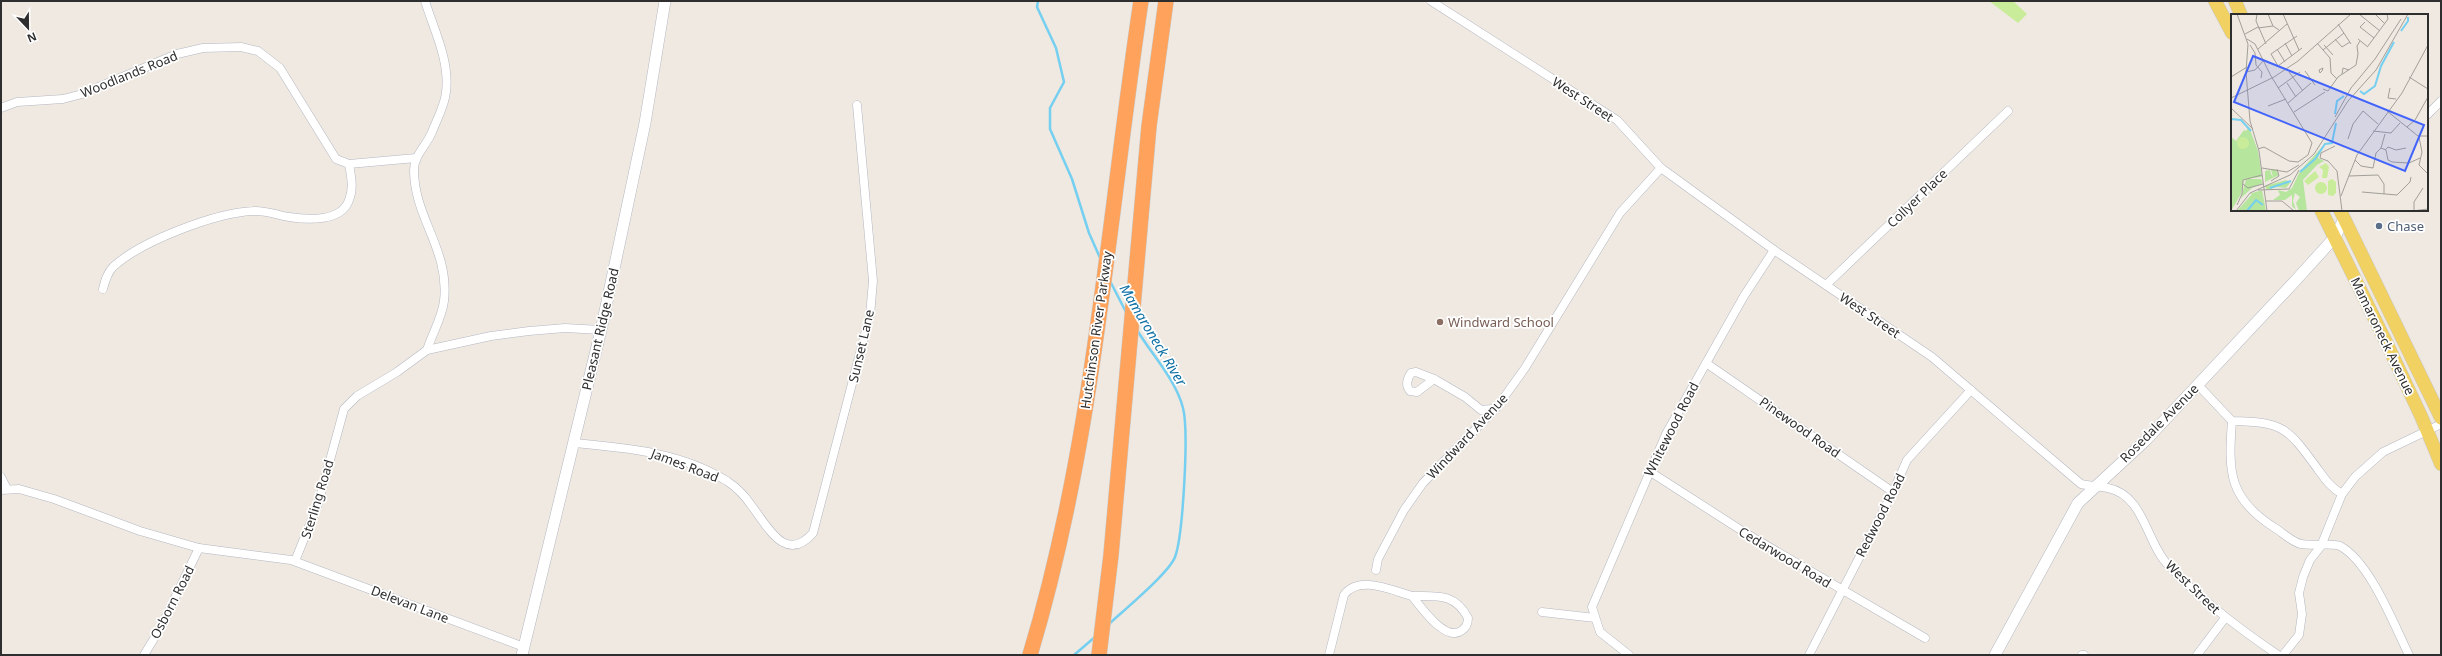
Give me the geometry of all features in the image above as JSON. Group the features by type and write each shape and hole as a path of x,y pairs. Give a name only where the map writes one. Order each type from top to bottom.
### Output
{"highway":[{"name":"Hutchinson River Parkway","path":"1030,655 1069,509 1100,303 1141,1"},
{"path":"1099,655 1106,604 1152,98 1166,1"}],"main road":[{"path":"2215,1 2231,31"},
{"path":"2234,1 2240,14"},
{"name":"Mamaroneck Avenue","path":"2322,211 2388,346 2441,464"},
{"name":"Mamaroneck Avenue","path":"2345,213 2441,418"}],"street":[{"path":"425,1 440,46 447,77 446,93 431,135 416,158 414,168 417,192 442,258 445,285 442,312 427,350"},
{"name":"Pleasant Ridge Road","path":"523,651 601,330 645,123 665,1"},
{"name":"West Street","path":"1431,1 1617,120 1661,168 1774,250 1932,358 2081,484 2109,488 2122,495 2133,504 2140,514 2156,548 2166,563 2225,618 2278,655"},
{"name":"Woodlands Road","path":"1,108 17,102 63,99 82,94 177,54 203,48 240,47 258,51 280,68 290,81 336,159 349,164"},
{"path":"2428,114 2441,101"},
{"name":"Sunset Lane","path":"819,513 870,315 872,281 857,105"},
{"name":"Collyer Place","path":"1826,285 2008,111"},
{"path":"103,289 107,276 114,267 139,250 174,233 228,213 255,210 290,217 317,219 339,212 349,201 352,186 349,164 416,158"},
{"name":"Windward Avenue","path":"1376,570 1378,559 1404,510 1423,483 1492,409 1497,407 1525,368 1620,213 1661,168"},
{"name":"Rosedale Avenue","path":"1995,655 2078,503 2146,440 2335,237 2345,213"},
{"name":"Whitewood Road","path":"1594,618 1592,607 1649,470 1666,434 1744,296 1774,250"},
{"name":"Sterling Road","path":"295,561 318,504 344,409 357,396 397,372 427,350 492,336 529,331 565,328 601,330"},
{"path":"2388,346 2404,338"},
{"name":"Pinewood Road","path":"1706,363 1893,492"},
{"path":"1434,379 1465,397 1481,410 1492,409"},
{"path":"2198,385 2232,421 2270,423 2283,428 2303,449 2329,484 2342,494"},
{"name":"Redwood Road","path":"1809,655 1893,492 1907,460 1971,390"},
{"path":"2232,421 2230,444 2233,473 2243,501 2263,520 2300,544 2321,546 2339,545 2354,557 2382,598 2409,655"},
{"path":"2283,655 2299,635 2302,614 2299,593 2310,560 2321,546 2342,494 2355,477 2371,461 2383,452 2441,424"},
{"name":"James Road","path":"574,443 662,454 706,471 727,482 739,492 752,505 769,532 781,541 794,546 804,543 813,533 819,513"},
{"name":"Cedarwood Road","path":"1649,470 1747,534 1842,591 1925,638"},
{"path":"1,477 4,490 19,489 54,499 140,531 199,548 295,561"},
{"name":"Osborn Road","path":"144,655 161,627 199,548"},
{"name":"Delevan Lane","path":"295,561 523,651"},
{"path":"1329,655 1344,595 1348,590 1357,585 1374,586 1412,596 1442,596 1451,599 1463,608 1468,618 1465,628 1458,633 1452,634 1442,630 1412,596"},
{"path":"1542,612 1594,618 1600,632 1629,655"},
{"path":"2198,655 2225,618"}],"green space":[{"path":"1989,1 2013,1 2027,14 2018,23"}],"waterway":[{"name":"Mamaroneck River","path":"1038,1 1037,7 1056,48 1064,82 1050,108 1050,129 1072,179 1089,233 1101,260"},
{"name":"Mamaroneck River","path":"1110,281 1127,314"},
{"name":"Mamaroneck River","path":"1109,624 1155,582 1171,564 1178,546 1183,507 1185,460 1185,420 1183,408 1175,388 1137,330"},
{"name":"Mamaroneck River","path":"1074,655 1095,637"}],"place":[{"name":"Chase","path":"2379,226"},
{"name":"Windward School","path":"1440,322"}]}
